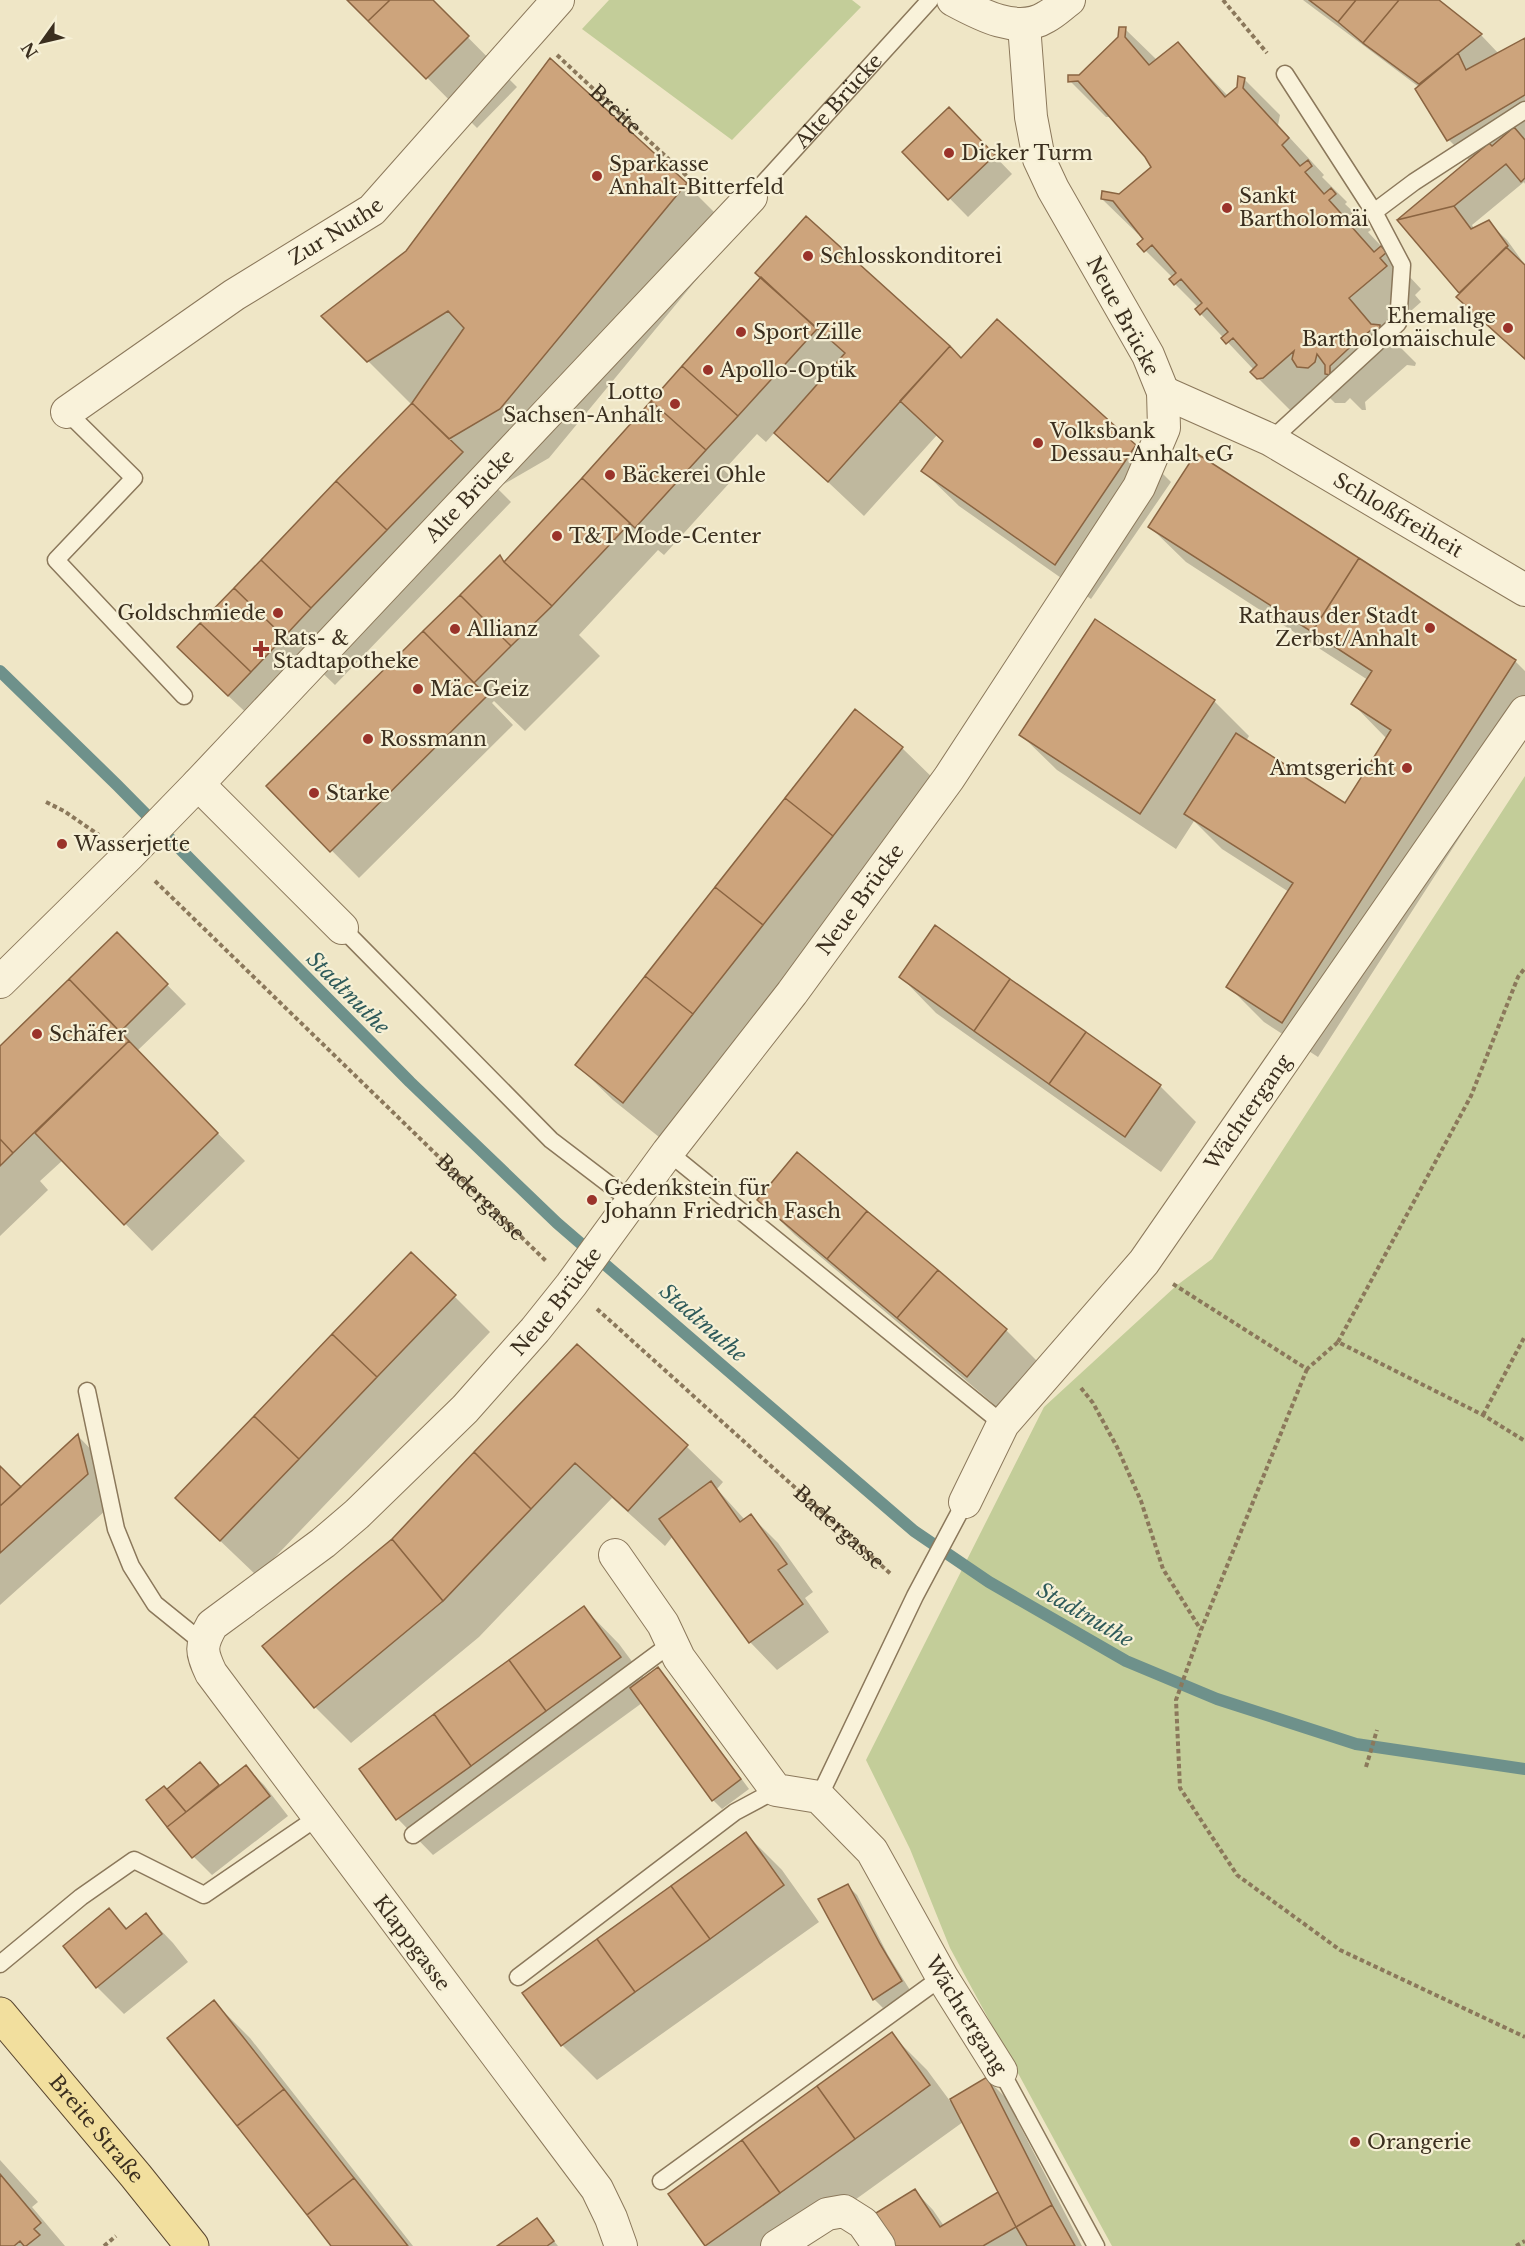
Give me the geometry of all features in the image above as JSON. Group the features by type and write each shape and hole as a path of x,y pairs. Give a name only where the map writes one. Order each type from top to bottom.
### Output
{"main road":[{"name":"Breite Straße","path":"0,2014 129,2167 192,2246"}],"street":[{"name":"Zur Nuthe","path":"67,412 234,295 372,210 558,0"},
{"path":"952,0 984,17 1024,25 1045,18 1069,0"},
{"name":"Neue Brücke","path":"202,1642 212,1625 323,1543 392,1482 465,1409 535,1330 668,1152 792,993 949,778 1139,487 1164,428 1163,392 1148,356 1053,189 1039,159 1031,117 1024,25"},
{"name":"Alte Brücke","path":"0,982 198,784 742,208"},
{"name":"Schloßfreiheit","path":"1163,392 1271,440 1525,590"},
{"name":"Wächtergang","path":"964,1502 1003,1424 1144,1262 1525,712"},
{"path":"198,784 342,928"},
{"path":"615,1555 663,1624 679,1658 776,1790 819,1797"},
{"name":"Klappgasse","path":"202,1642 203,1658 211,1673 597,2189 621,2246"},
{"name":"Wächtergang","path":"819,1797 872,1851 942,1977 1001,2071"},
{"path":"777,2246 827,2214 844,2211 863,2223 879,2246"}],"lane":[{"name":"Alte Brücke","path":"742,208 930,0"},
{"path":"1271,440 1398,323 1402,265 1374,212 1285,74"},
{"path":"1374,212 1414,182 1525,110"},
{"path":"67,412 134,478 56,560 184,696"},
{"path":"342,928 551,1140 631,1201"},
{"path":"668,1152 1003,1424"},
{"path":"87,1391 116,1529 131,1566 155,1604 202,1642"},
{"path":"819,1797 964,1502"},
{"path":"413,1835 672,1643"},
{"path":"518,1977 735,1812 776,1790"},
{"path":"0,1964 81,1897 134,1860 204,1895 318,1817"},
{"path":"661,2181 942,1977"},
{"name":"Wächtergang","path":"1001,2071 1096,2246"}],"path":[{"path":"1223,0 1285,74"},
{"name":"Breite","path":"531,30 742,208"},
{"name":"Badergasse","path":"46,802 132,852 573,1282 919,1590"},
{"path":"1525,968 1518,977 1471,1096 1338,1342 1307,1369 1201,1630 1176,1700 1180,1788 1237,1875 1340,1950 1525,2037"},
{"path":"1144,1262 1176,1286 1307,1369"},
{"path":"1483,1415 1525,1336"},
{"path":"1338,1342 1483,1415 1525,1441"},
{"path":"1058,1359 1093,1403 1117,1447 1141,1501 1163,1569 1201,1630"},
{"path":"1366,1767 1377,1730"},
{"path":"105,2246 116,2236"},
{"path":"1516,2246 1525,2241"}],"green space":[{"path":"609,0 852,0 861,7 732,140 582,29"},
{"path":"1525,776 1525,2246 1112,2246 950,1948 910,1849 866,1760 1044,1407 1176,1286 1212,1259"}],"building":[{"path":"347,0 390,0 368,21"},
{"path":"390,0 433,0 469,36 426,79 368,21"},
{"path":"1309,0 1356,0 1338,22"},
{"path":"1356,0 1399,0 1363,43 1338,22"},
{"path":"1399,0 1439,0 1482,34 1419,84 1363,43"},
{"name":"Sankt Bartholomäi","path":"1119,27 1126,27 1125,37 1149,65 1178,42 1225,97 1237,87 1238,76 1245,78 1243,88 1289,138 1282,145 1300,166 1308,160 1312,166 1305,172 1324,194 1331,188 1336,194 1329,200 1347,220 1352,214 1357,221 1351,226 1374,252 1381,246 1387,252 1380,258 1387,266 1349,298 1371,324 1380,325 1380,331 1371,330 1347,350 1330,366 1330,375 1325,374 1325,365 1317,354 1315,362 1308,368 1297,367 1292,359 1294,351 1263,378 1257,379 1250,372 1257,365 1233,338 1226,344 1221,338 1228,332 1207,308 1200,315 1195,309 1202,303 1181,279 1174,285 1169,279 1176,273 1152,245 1144,252 1137,244 1143,239 1113,201 1101,199 1102,191 1119,194 1151,167 1145,157 1078,81 1068,82 1068,75 1079,75 1118,37"},
{"path":"1525,38 1525,95 1447,141 1415,89 1458,53 1466,70"},
{"path":"550,58 687,183 500,409 449,439 412,403 464,328 448,311 367,362 321,316 406,251"},
{"name":"Dicker Turm","path":"949,107 995,155 948,200 902,152"},
{"path":"1514,127 1525,140 1525,178 1521,182 1506,164 1454,206 1397,220 1489,143 1492,146"},
{"path":"1454,206 1471,229 1489,220 1508,246 1459,293 1397,220"},
{"path":"806,216 950,346 828,482 774,433 845,353 755,273"},
{"name":"Ehemalige Bartholomäischule","path":"1506,247 1525,265 1525,359 1456,297"},
{"path":"761,277 817,329 738,416 682,366"},
{"name":"Volksbank Dessau-Anhalt eG","path":"997,319 1136,445 1055,565 921,471 943,441 900,401 950,346 961,358"},
{"path":"682,366 738,416 706,450 651,401"},
{"path":"651,401 706,450 635,528 582,478"},
{"path":"412,403 463,452 387,530 336,481"},
{"path":"1196,453 1359,558 1312,632 1148,527"},
{"path":"582,478 630,523 552,606 504,562"},
{"path":"336,481 387,530 311,608 261,560"},
{"path":"500,555 504,562 552,606 511,646 460,595"},
{"name":"Amtsgericht","path":"1359,558 1516,660 1282,1023 1226,987 1293,883 1184,814 1236,733 1345,803 1391,730 1351,704 1372,671 1312,632"},
{"path":"261,560 311,608 284,637 234,588"},
{"path":"234,588 284,637 251,672 200,623"},
{"path":"460,595 511,646 474,683 423,631"},
{"path":"1095,619 1215,700 1140,814 1019,735"},
{"path":"200,623 251,672 228,696 177,647"},
{"path":"423,631 487,696 330,852 266,786"},
{"path":"855,709 903,747 833,836 785,798"},
{"path":"785,798 833,836 763,925 715,887"},
{"path":"715,887 763,925 693,1014 645,976"},
{"path":"935,925 1010,979 974,1031 899,977"},
{"path":"117,932 168,984 120,1032 69,979"},
{"path":"645,976 693,1014 623,1103 575,1065"},
{"path":"69,979 129,1041 13,1153 0,1139 0,1046"},
{"path":"1010,979 1086,1032 1049,1084 974,1031"},
{"path":"1086,1032 1161,1085 1125,1137 1049,1084"},
{"path":"129,1041 218,1133 124,1225 35,1133"},
{"path":"0,1139 13,1153 0,1166"},
{"path":"797,1152 867,1211 827,1259 757,1200"},
{"path":"867,1211 938,1270 897,1318 827,1259"},
{"path":"411,1252 456,1295 377,1377 332,1334"},
{"path":"938,1270 1007,1329 967,1377 897,1318"},
{"path":"332,1334 377,1377 299,1459 254,1416"},
{"path":"577,1344 688,1445 628,1511 575,1463 531,1509 474,1452"},
{"path":"254,1416 299,1459 220,1541 175,1498"},
{"path":"78,1434 88,1474 0,1553 0,1506"},
{"path":"474,1452 531,1509 443,1601 392,1539"},
{"path":"0,1466 21,1487 0,1506"},
{"path":"711,1481 740,1522 751,1514 787,1564 778,1570 803,1604 749,1643 659,1519"},
{"path":"392,1539 443,1601 314,1708 262,1646"},
{"path":"584,1606 621,1657 546,1711 509,1660"},
{"path":"509,1660 546,1711 471,1766 434,1714"},
{"path":"658,1667 741,1779 712,1801 630,1688"},
{"path":"434,1714 471,1766 396,1820 359,1769"},
{"path":"200,1762 219,1785 186,1812 167,1789"},
{"path":"246,1765 270,1796 192,1858 167,1827"},
{"path":"164,1786 186,1812 167,1827 146,1800"},
{"path":"746,1832 784,1885 710,1939 671,1886"},
{"path":"848,1884 902,1981 873,2000 818,1899"},
{"path":"671,1886 710,1939 635,1992 597,1939"},
{"path":"109,1908 126,1929 146,1913 162,1934 96,1988 63,1946"},
{"path":"597,1939 635,1992 561,2046 522,1993"},
{"path":"214,2000 284,2089 237,2126 167,2038"},
{"path":"892,2032 930,2085 855,2139 817,2086"},
{"path":"987,2077 1052,2205 1016,2227 950,2099"},
{"path":"817,2086 855,2139 780,2193 742,2140"},
{"path":"284,2089 354,2178 307,2215 237,2126"},
{"path":"742,2140 780,2193 705,2246 668,2194"},
{"path":"0,2174 41,2223 34,2229 40,2235 26,2246 20,2241 14,2246 0,2246"},
{"path":"354,2178 408,2246 331,2246 307,2215"},
{"path":"915,2189 940,2227 998,2192 1016,2227 983,2246 891,2246 871,2216"},
{"path":"1052,2205 1075,2246 1027,2246 1016,2227"},
{"path":"537,2218 554,2241 547,2246 497,2246"}],"waterway":[{"name":"Stadtnuthe","path":"0,671 117,785 410,1082 557,1223 914,1531 989,1582 1126,1661 1217,1699 1356,1744 1525,1769"}],"place":[{"name":"Dicker Turm","path":"949,153"},
{"name":"Sparkasse Anhalt-Bitterfeld","path":"597,176"},
{"name":"Sankt Bartholomäi","path":"1227,208"},
{"name":"Schlosskonditorei","path":"808,256"},
{"name":"Ehemalige Bartholomäischule","path":"1508,328"},
{"name":"Sport Zille","path":"741,332"},
{"name":"Apollo-Optik","path":"708,370"},
{"name":"Lotto Sachsen-Anhalt","path":"675,404"},
{"name":"Volksbank Dessau-Anhalt eG","path":"1038,443"},
{"name":"Bäckerei Ohle","path":"610,475"},
{"name":"T&T Mode-Center","path":"557,536"},
{"name":"Goldschmiede","path":"278,613"},
{"name":"Rathaus der Stadt Zerbst/Anhalt","path":"1430,628"},
{"name":"Allianz","path":"455,629"},
{"name":"Rats- & Stadtapotheke","path":"261,649"},
{"name":"Mäc-Geiz","path":"418,689"},
{"name":"Rossmann","path":"368,739"},
{"name":"Amtsgericht","path":"1407,768"},
{"name":"Starke","path":"314,793"},
{"name":"Wasserjette","path":"62,844"},
{"name":"Schäfer","path":"37,1034"},
{"name":"Gedenkstein für Johann Friedrich Fasch","path":"592,1200"},
{"name":"Orangerie","path":"1355,2142"}]}
